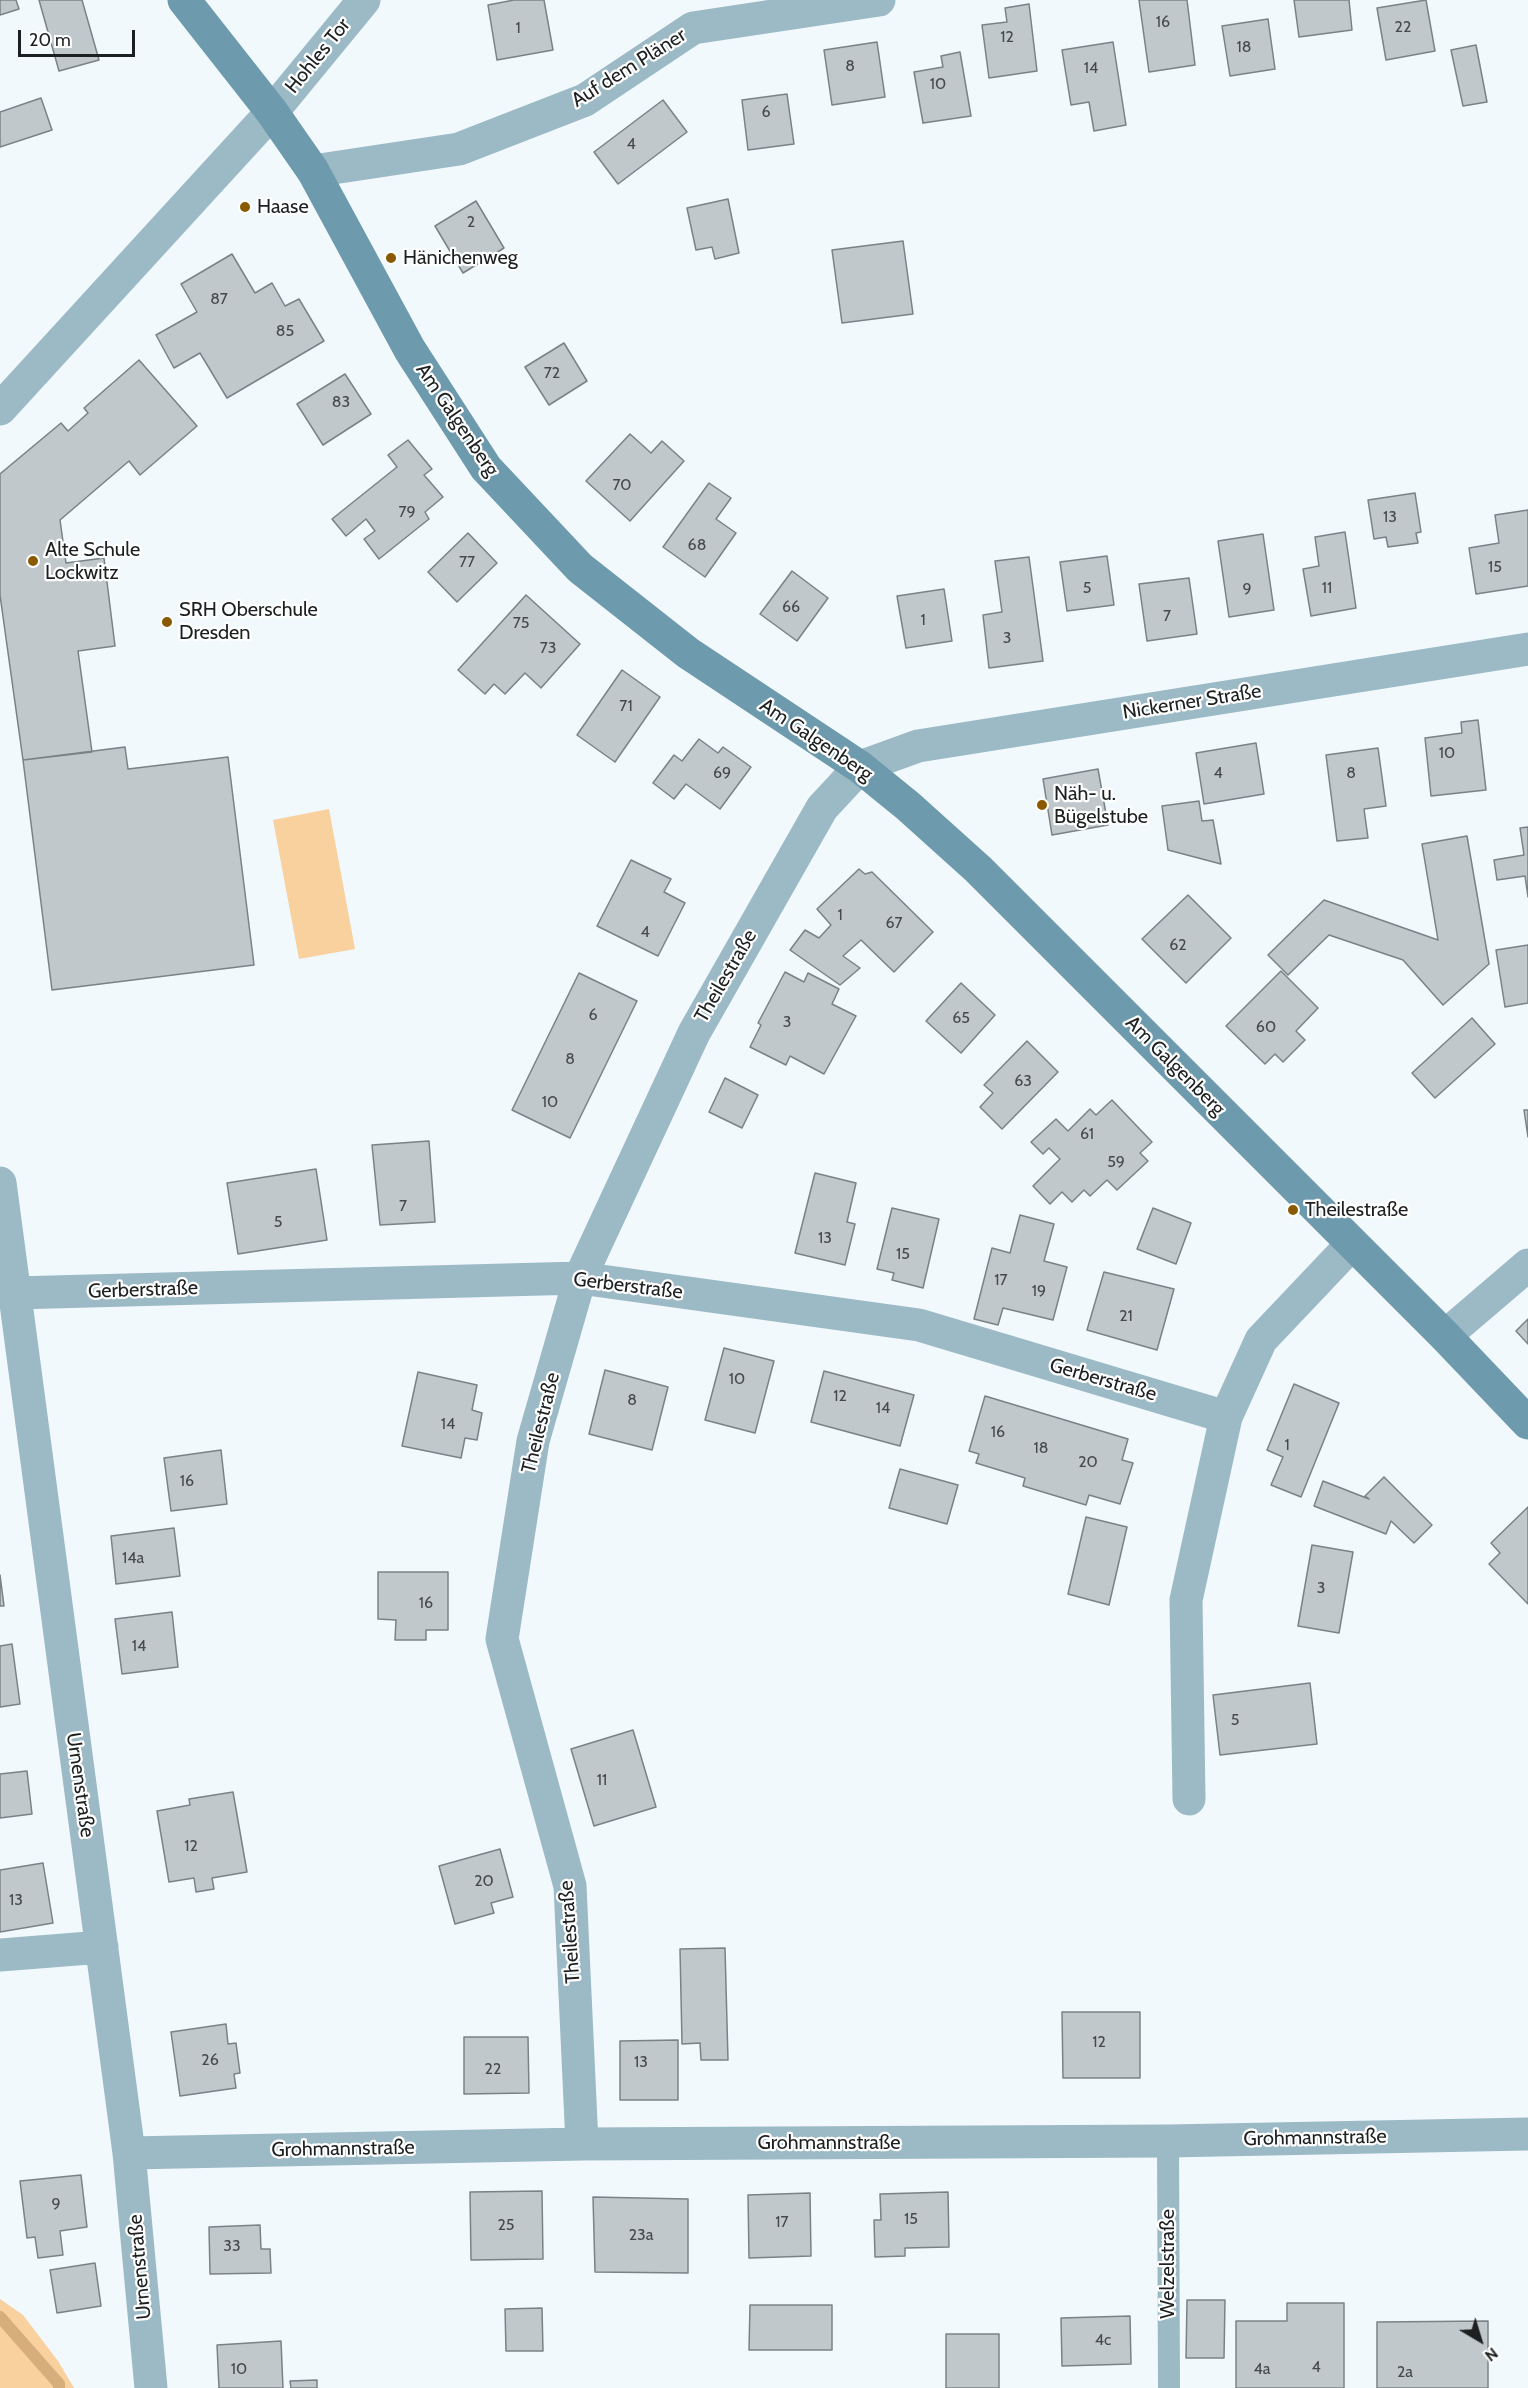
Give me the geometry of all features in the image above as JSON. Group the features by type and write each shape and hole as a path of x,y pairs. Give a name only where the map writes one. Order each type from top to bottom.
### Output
{"main road":[{"name":"Am Galgenberg","path":"184,0 272,112 313,171 410,350 486,468 580,568 688,653 860,767 978,868 1445,1336 1528,1423"}],"street":[{"name":"Hohles Tor","path":"272,112 364,0"},
{"name":"Auf dem Pläner","path":"313,171 459,149 585,100 693,28 825,4 879,0"},
{"path":"0,409 272,112"},
{"name":"Nickerner Straße","path":"860,767 918,746 1528,649"},
{"name":"Theilestraße","path":"582,2144 570,1886 502,1639 533,1441 580,1278 694,1033 822,808 860,767"},
{"name":"Urnenstraße","path":"0,1183 129,2153 151,2388"},
{"path":"1189,1799 1186,1600 1226,1417 1261,1340 1352,1244"},
{"path":"1445,1336 1528,1265"},
{"name":"Gerberstraße","path":"14,1293 580,1278 919,1325 1226,1417"},
{"path":"0,1955 102,1947"},
{"name":"Grohmannstraße","path":"129,2153 582,2144 1168,2141 1528,2134"}],"lane":[{"name":"Welzelstraße","path":"1168,2141 1169,2388"}],"shaded area":[{"path":"329,809 355,949 299,959 273,820"},
{"path":"0,2299 23,2315 58,2361 74,2388 0,2388"}],"building":[{"path":"0,0 16,0 19,9 0,15"},
{"path":"39,0 82,0 99,60 59,71"},
{"path":"514,0 544,0 553,50 497,60 488,5"},
{"path":"1139,0 1187,0 1195,65 1149,72"},
{"path":"1294,0 1349,0 1352,30 1299,37"},
{"path":"1426,0 1435,51 1386,60 1377,8"},
{"path":"1029,4 1037,71 989,78 982,25 1007,22 1005,8"},
{"path":"1268,19 1275,69 1230,76 1222,26"},
{"path":"877,42 885,97 832,105 824,50"},
{"path":"1113,42 1126,125 1094,131 1089,102 1071,105 1062,50"},
{"path":"1476,45 1487,102 1463,106 1451,50"},
{"path":"960,52 971,116 923,123 914,72 943,67 941,56"},
{"path":"787,94 794,144 748,150 742,100"},
{"path":"41,98 52,130 0,147 0,112"},
{"path":"663,100 687,132 618,184 594,152"},
{"path":"728,199 739,253 715,259 712,247 696,250 687,208"},
{"path":"476,201 504,248 463,273 435,226"},
{"path":"903,241 913,314 842,323 832,250"},
{"path":"232,254 255,293 272,283 285,306 299,299 324,341 227,398 200,353 174,368 156,335 197,312 181,284"},
{"path":"564,343 587,381 549,405 525,367"},
{"name":"Alte Schule Lockwitz","path":"139,360 197,426 140,475 129,461 60,520 66,563 104,558 115,646 78,651 92,752 23,760 0,595 0,474 61,423 68,431 88,413 84,408"},
{"path":"345,374 371,414 323,445 297,404"},
{"path":"630,434 651,453 662,441 684,461 630,521 586,481"},
{"path":"408,440 432,469 424,475 443,497 425,512 429,519 379,559 364,539 375,531 366,519 346,536 332,519 397,467 388,455"},
{"path":"709,483 731,498 716,519 736,533 705,577 663,547"},
{"path":"1415,493 1421,532 1416,533 1418,543 1388,547 1386,537 1374,539 1368,500"},
{"path":"1528,510 1528,586 1476,594 1469,548 1499,543 1495,515"},
{"path":"1345,532 1356,608 1311,616 1303,569 1319,566 1315,537"},
{"path":"468,533 497,563 457,602 428,572"},
{"path":"1263,534 1274,610 1229,617 1218,541"},
{"path":"1107,556 1114,605 1067,611 1060,562"},
{"path":"1029,557 1043,661 989,668 983,615 1002,612 995,561"},
{"path":"792,571 828,598 797,641 760,614"},
{"path":"1189,578 1197,634 1147,641 1139,584"},
{"path":"944,589 952,641 906,648 897,596"},
{"path":"526,595 580,644 541,688 525,673 505,694 494,684 485,694 458,670"},
{"path":"622,670 660,697 615,762 577,735"},
{"path":"1478,720 1486,790 1431,796 1425,738 1462,733 1461,722"},
{"path":"699,739 718,753 723,747 751,767 720,809 686,784 674,799 653,783 674,755 682,761"},
{"path":"1256,743 1264,794 1204,804 1196,753"},
{"path":"125,747 128,769 228,757 254,965 52,990 23,760"},
{"path":"1378,748 1386,806 1364,809 1368,838 1337,841 1326,755"},
{"path":"1098,769 1108,825 1052,835 1043,779"},
{"path":"1199,801 1202,821 1213,820 1221,864 1168,850 1162,806"},
{"path":"1528,827 1528,897 1525,876 1497,880 1494,860 1524,855 1520,828"},
{"path":"1467,836 1489,964 1443,1005 1403,960 1329,935 1288,975 1268,955 1324,900 1438,940 1422,844"},
{"path":"631,860 671,879 664,892 685,903 658,956 597,926"},
{"path":"859,869 865,874 872,872 933,932 894,972 861,940 843,956 860,968 840,985 790,950 805,930 819,938 831,925 817,909"},
{"path":"1188,895 1231,938 1186,983 1142,939"},
{"path":"1528,945 1528,1003 1505,1007 1496,950"},
{"path":"1281,971 1318,1008 1296,1031 1305,1040 1283,1062 1275,1054 1265,1064 1226,1026"},
{"path":"785,972 804,982 808,973 839,989 832,1004 856,1016 824,1074 790,1056 786,1065 750,1047 761,1025 758,1023"},
{"path":"579,973 637,1001 570,1138 512,1110"},
{"path":"961,983 995,1015 961,1053 926,1021"},
{"path":"1472,1018 1495,1044 1435,1098 1412,1073"},
{"path":"1027,1041 1058,1072 1002,1129 980,1107 993,1093 984,1085"},
{"path":"725,1078 758,1095 742,1128 709,1112"},
{"path":"1112,1100 1152,1142 1140,1153 1148,1161 1117,1190 1107,1180 1090,1196 1084,1190 1072,1202 1062,1192 1050,1204 1033,1186 1060,1159 1049,1148 1043,1154 1031,1142 1056,1119 1068,1131 1090,1109 1096,1115"},
{"path":"1524,1110 1528,1110 1528,1137"},
{"path":"429,1141 435,1222 380,1225 372,1145"},
{"path":"316,1169 327,1240 238,1254 227,1183"},
{"path":"815,1173 856,1183 847,1222 855,1224 845,1265 795,1253"},
{"path":"892,1208 939,1219 923,1288 892,1280 894,1273 877,1269"},
{"path":"1153,1208 1191,1223 1176,1264 1137,1249"},
{"path":"1020,1215 1054,1224 1044,1261 1067,1267 1053,1320 1003,1308 998,1325 974,1319 992,1248 1010,1253"},
{"path":"1104,1272 1174,1289 1157,1350 1087,1330"},
{"path":"1528,1319 1528,1344 1516,1331"},
{"path":"724,1348 774,1361 755,1433 705,1420"},
{"path":"605,1370 668,1387 652,1450 589,1434"},
{"path":"824,1371 914,1395 900,1446 811,1422"},
{"path":"418,1372 477,1385 472,1410 482,1413 477,1440 465,1438 461,1458 402,1446"},
{"path":"1294,1384 1339,1403 1301,1497 1271,1485 1283,1457 1267,1450"},
{"path":"985,1396 1128,1439 1122,1460 1133,1463 1120,1504 1089,1495 1086,1505 1023,1486 1025,1478 976,1463 979,1454 969,1451"},
{"path":"221,1450 227,1504 171,1511 164,1458"},
{"path":"900,1469 958,1485 947,1524 889,1508"},
{"path":"1384,1477 1432,1525 1414,1543 1391,1521 1386,1534 1314,1506 1323,1481 1369,1499 1365,1496"},
{"path":"1528,1507 1528,1604 1489,1564 1500,1553 1491,1543"},
{"path":"1086,1517 1127,1527 1109,1605 1068,1594"},
{"path":"174,1528 180,1576 116,1584 111,1536"},
{"path":"1312,1545 1353,1552 1339,1633 1298,1626"},
{"path":"378,1572 448,1572 448,1630 426,1630 426,1640 395,1640 396,1620 378,1619"},
{"path":"0,1575 4,1606 0,1606"},
{"path":"172,1612 178,1667 122,1674 115,1619"},
{"path":"12,1644 20,1704 0,1707 0,1646"},
{"path":"1310,1683 1317,1744 1220,1755 1213,1695"},
{"path":"633,1730 656,1807 594,1826 571,1749"},
{"path":"27,1771 32,1814 0,1818 0,1774"},
{"path":"233,1792 247,1872 212,1878 214,1889 196,1892 194,1878 169,1882 157,1811 190,1805 189,1799"},
{"path":"500,1849 513,1897 491,1903 494,1913 455,1924 439,1866"},
{"path":"43,1863 53,1923 0,1932 0,1870"},
{"path":"725,1948 728,2060 701,2060 700,2043 682,2044 680,1949"},
{"path":"1062,2012 1140,2012 1140,2078 1063,2078"},
{"path":"226,2024 228,2044 236,2043 240,2073 234,2074 236,2088 180,2096 171,2032"},
{"path":"464,2037 528,2037 529,2093 464,2094"},
{"path":"678,2040 678,2100 620,2100 620,2041"},
{"path":"81,2175 87,2227 60,2231 63,2255 38,2258 35,2237 27,2238 20,2181"},
{"path":"542,2191 543,2259 471,2260 470,2192"},
{"path":"948,2192 949,2247 905,2248 905,2256 875,2257 874,2220 881,2220 880,2194"},
{"path":"810,2193 811,2256 749,2258 748,2195"},
{"path":"593,2197 688,2199 688,2273 595,2272"},
{"path":"260,2225 261,2249 270,2249 271,2273 210,2274 209,2227"},
{"path":"95,2263 101,2306 57,2313 50,2270"},
{"path":"1187,2300 1225,2300 1224,2358 1186,2358"},
{"path":"1287,2303 1344,2303 1344,2388 1236,2388 1236,2321 1287,2321"},
{"path":"750,2305 832,2305 832,2350 749,2350"},
{"path":"542,2308 543,2351 506,2351 505,2309"},
{"path":"1130,2316 1131,2364 1062,2366 1061,2318"},
{"path":"1488,2321 1488,2388 1377,2388 1377,2322"},
{"path":"946,2334 999,2334 999,2388 946,2388"},
{"path":"281,2341 283,2388 219,2388 217,2345"},
{"path":"317,2380 317,2388 291,2388 290,2381"}],"waterway":[{"path":"0,2317 59,2384 59,2388"}],"place":[{"name":"Haase","path":"245,207"},
{"name":"Hänichenweg","path":"391,258"},
{"name":"Alte Schule Lockwitz","path":"33,561"},
{"name":"SRH Oberschule Dresden","path":"167,622"},
{"name":"Näh- u. Bügelstube","path":"1042,805"},
{"name":"Theilestraße","path":"1293,1210"}]}
